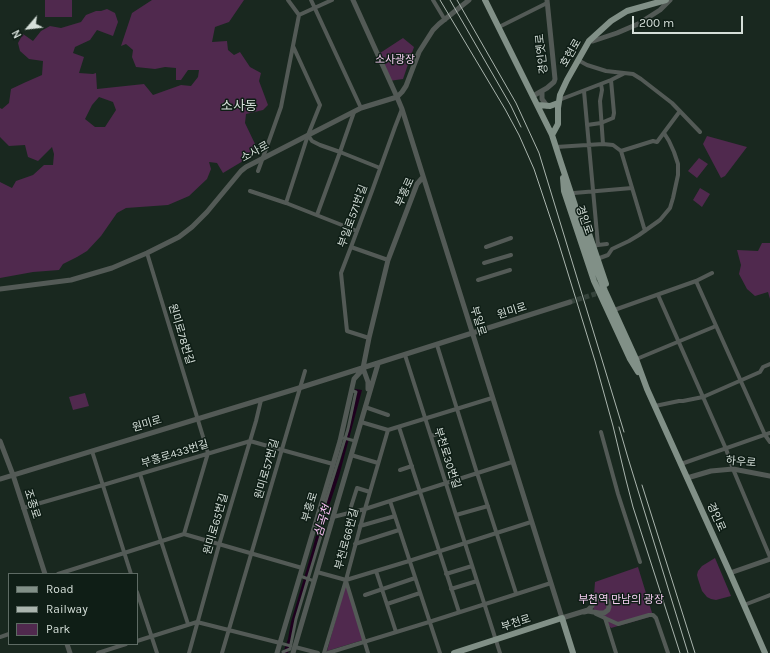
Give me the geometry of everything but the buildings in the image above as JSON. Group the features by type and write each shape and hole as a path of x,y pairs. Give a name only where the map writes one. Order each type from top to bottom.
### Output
{"main road":[{"name":"호현로","path":"552,135 558,124 558,102 560,95 589,41 610,21 627,11 647,2 666,0"},
{"name":"경인로","path":"486,1 552,135 560,163 564,191 594,281 630,359 655,406 765,653"},
{"path":"538,105 554,105 558,102"},
{"name":"경인로","path":"560,163 569,177 595,246 597,259 608,288 639,358 647,389"},
{"name":"경인로","path":"560,163 596,269 636,359 647,389"},
{"name":"부천로","path":"454,653 562,618"},
{"name":"부일로","path":"562,618 573,653"}],"street":[{"path":"258,171 281,106 299,15 288,0"},
{"path":"311,0 360,108"},
{"path":"299,15 332,0"},
{"name":"부일로","path":"353,0 402,109 562,618"},
{"path":"433,0 445,20"},
{"path":"397,97 406,86 419,52 433,30 469,0"},
{"path":"589,41 607,37 633,26 660,10 670,0"},
{"path":"499,27 547,2"},
{"name":"경인옛로","path":"534,96 551,85 555,79 547,2"},
{"path":"286,203 308,135 320,105 293,46"},
{"path":"578,60 606,71 633,74 672,103 700,132"},
{"path":"558,102 611,80 623,73"},
{"path":"587,125 601,123 613,118 614,113 611,80"},
{"path":"601,84 602,90 600,101 603,144"},
{"path":"542,91 542,99 547,106"},
{"name":"경인로","path":"584,91 593,191 595,246"},
{"name":"소사로","path":"0,289 71,280 112,268 147,254 179,237 192,227 246,167 360,108 397,97"},
{"name":"부일로571번길","path":"369,338 347,331 341,273 402,109"},
{"path":"621,151 653,141 657,142 680,111"},
{"path":"317,215 354,112"},
{"path":"597,259 608,255 612,249 629,242 645,231 660,220 670,208 678,175 678,164 674,152 664,133"},
{"path":"308,135 312,141 320,145 380,168"},
{"path":"556,146 614,144 621,151 645,231"},
{"path":"562,175 601,286"},
{"name":"부흥로","path":"369,393 364,368 369,338 388,260 417,184 423,177"},
{"path":"574,193 632,188"},
{"path":"250,191 286,203 357,231"},
{"path":"486,247 511,238"},
{"path":"595,246 607,244"},
{"path":"351,247 388,260"},
{"name":"원미로78번길","path":"147,254 208,453"},
{"path":"484,263 511,255"},
{"path":"478,280 510,270"},
{"path":"617,309 696,281 712,273"},
{"path":"696,281 765,435 770,442"},
{"path":"658,295 726,449 770,558 730,573"},
{"path":"606,297 647,389"},
{"name":"원미로","path":"0,479 378,364 570,302"},
{"path":"639,358 716,326"},
{"path":"437,345 516,594"},
{"name":"부천로30번길","path":"405,355 500,653"},
{"name":"부흥로","path":"293,653 313,580 317,572 351,455 353,441 361,422 378,364"},
{"path":"655,406 679,401 683,402 703,396 760,372 763,367 770,364"},
{"name":"부흥로","path":"281,653 302,568 342,438 354,379 364,368"},
{"path":"299,388 305,371"},
{"name":"원미로57번길","path":"222,653 299,388"},
{"path":"281,653 290,649 296,619 323,528 320,523 348,429 356,392 353,391"},
{"path":"361,422 388,430 492,398"},
{"name":"원미로65번길","path":"189,653 261,400"},
{"path":"365,407 388,415"},
{"path":"399,427 459,612"},
{"name":"부천로66번길","path":"324,653 388,430"},
{"path":"431,436 443,432"},
{"path":"601,432 618,494 640,562"},
{"path":"681,464 770,433"},
{"path":"765,435 770,437"},
{"path":"342,438 353,441"},
{"name":"조종로","path":"0,441 13,475 44,573"},
{"path":"250,441 333,464"},
{"name":"부흥로433번길","path":"23,508 103,486 250,441"},
{"path":"92,451 131,573"},
{"path":"184,534 208,453"},
{"path":"351,455 378,463"},
{"path":"333,516 365,509 512,462"},
{"path":"400,470 412,466"},
{"name":"하우로","path":"687,478 711,471 733,469 770,476"},
{"path":"140,474 188,624"},
{"path":"349,513 357,488 370,492"},
{"path":"390,501 440,653"},
{"path":"456,515 488,506"},
{"path":"360,526 394,516"},
{"path":"317,572 346,580 531,522"},
{"path":"355,544 399,530"},
{"path":"61,573 184,534 302,568"},
{"path":"446,574 472,566"},
{"path":"376,571 396,632"},
{"path":"301,576 313,580"},
{"path":"366,595 415,578"},
{"path":"346,580 368,653"},
{"path":"451,589 477,581"},
{"path":"328,653 551,583"},
{"path":"387,604 420,593"},
{"path":"138,595 157,653"},
{"path":"744,605 770,595"},
{"name":"부천로","path":"562,618 592,611 601,614 606,612 609,607 608,601 605,598 597,598 591,607 584,612"},
{"path":"592,611 618,624 653,615 656,618 668,653"},
{"path":"605,618 616,653"},
{"path":"138,641 198,622 282,645 318,653"},
{"path":"98,653 123,645"}],"green space":[{"path":"45,0 72,0 72,17 45,17"},
{"path":"152,0 244,0 229,22 215,27 212,42 227,41 228,50 234,55 240,52 250,67 261,73 259,81 268,105 263,110 246,114 245,123 256,146 253,155 223,173 217,163 209,162 211,169 207,179 189,196 168,205 126,208 117,213 101,236 87,251 63,264 59,270 33,272 0,278 0,182 12,188 16,181 33,175 44,165 53,165 54,154 52,147 38,161 28,157 25,145 9,146 0,137 0,108 2,109 9,103 11,89 42,75 43,61 29,59 20,51 18,43 23,34 33,41 41,31 50,26 61,28 81,22 86,15 107,9 115,13 118,22 113,36 97,30 90,40 75,47 73,53 84,57 79,73 96,73 97,89 144,84 153,95 181,85 191,86 198,77 199,70 188,70 181,80 176,80 176,68 165,67 155,69 136,67 132,57 133,50 126,44 121,46 132,13","holes":["99,97 113,102 116,110 105,127 95,127 85,119 92,105"]},
{"name":"소사광장","path":"403,38 414,47 403,79 389,81 377,55"},
{"path":"707,136 747,147 725,176 721,178 703,144"},
{"path":"699,158 708,164 697,178 688,171"},
{"path":"700,188 710,194 702,207 693,200"},
{"path":"762,243 770,243 770,299 768,292 755,296 747,289 739,274 741,265 737,250 758,251"},
{"path":"85,393 89,406 73,410 69,397"},
{"path":"715,558 731,596 716,600 707,597 702,591 697,575 702,566"},
{"name":"부천역 만남의 광장","path":"638,567 653,616 611,628 593,608 595,582"},
{"path":"346,585 363,640 327,651 345,586"}],"water":[{"name":"심곡천","path":"355,389 362,390 339,476 322,527 288,653 283,653 318,528 340,462 349,429 356,396"}],"tunnel":[{"path":"570,302 595,294 602,294"}],"railway":[{"path":"440,0 505,109 519,135 534,169 595,361 633,507 680,653"},
{"path":"450,0 511,106 521,127"},
{"path":"457,0 516,103 539,153 624,432"},
{"path":"619,427 688,653"},
{"path":"642,485 695,653"}],"district":[{"name":"소사동","path":"239,106"}]}
